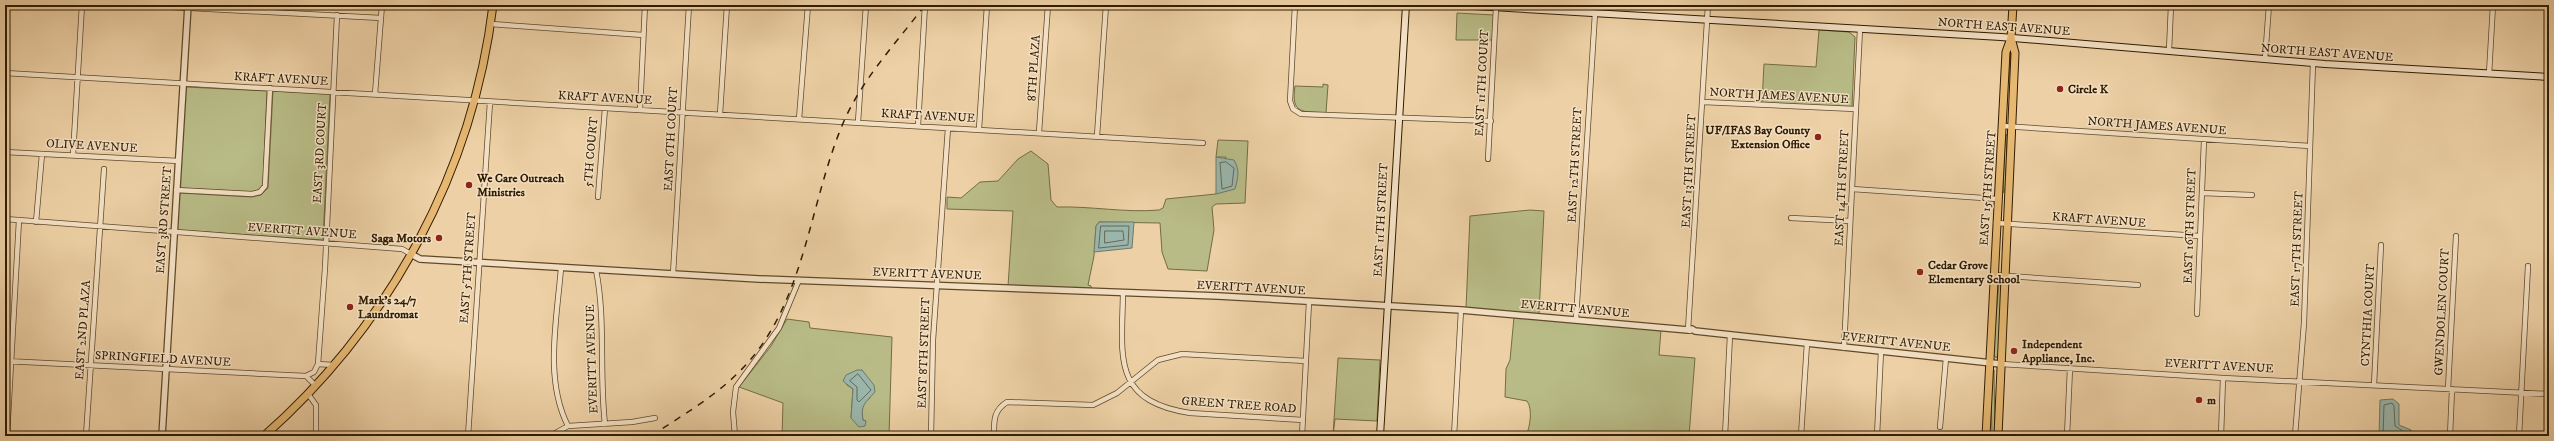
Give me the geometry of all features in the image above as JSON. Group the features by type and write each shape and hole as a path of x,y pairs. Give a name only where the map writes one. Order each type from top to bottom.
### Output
{"main road":[{"path":"264,436 316,386 334,366 384,299 412,254 448,178 474,101 491,24 493,5"},
{"name":"EAST 11TH STREET","path":"1380,436 1406,5"},
{"name":"NORTH EAST AVENUE","path":"1457,5 2011,38 2312,63 2549,77"},
{"name":"EAST 15TH STREET","path":"1986,436 2006,52 2011,38 2013,5"},
{"name":"EAST 15TH STREET","path":"1998,436 2015,53 2011,38"},
{"path":"1998,199 2004,197 2009,190"},
{"path":"1998,199 2003,201 2009,210"}],"street":[{"path":"73,154 82,5"},
{"path":"134,5 187,6 381,18"},
{"path":"376,94 382,5"},
{"path":"640,110 645,5"},
{"name":"EAST 6TH COURT","path":"673,274 689,5"},
{"path":"720,114 727,5"},
{"path":"800,119 808,5"},
{"path":"858,122 866,5"},
{"path":"918,125 925,5"},
{"path":"979,129 987,5"},
{"name":"8TH PLAZA","path":"1040,132 1048,5"},
{"path":"1097,136 1106,5"},
{"path":"1296,5 1290,101 1293,109 1301,114 1491,121"},
{"name":"EAST 13TH STREET","path":"1688,330 1708,5"},
{"path":"2168,51 2171,5"},
{"path":"2265,59 2269,5"},
{"path":"2489,74 2493,5"},
{"name":"EAST 3RD STREET","path":"162,436 187,6"},
{"name":"EAST 11TH COURT","path":"1488,159 1496,8"},
{"name":"EAST 12TH STREET","path":"1576,319 1594,13"},
{"name":"EAST 3RD COURT","path":"318,364 326,244 337,15"},
{"path":"491,24 643,35"},
{"name":"EAST 14TH STREET","path":"1844,348 1860,29"},
{"name":"EAST 17TH STREET","path":"2295,436 2304,323 2312,63"},
{"name":"KRAFT AVENUE","path":"5,74 333,91 490,102 1040,132 1203,143"},
{"path":"176,190 252,194 260,192 266,186 270,88"},
{"name":"EAST 5TH STREET","path":"468,436 490,102"},
{"name":"NORTH JAMES AVENUE","path":"1703,102 1855,109"},
{"name":"5TH COURT","path":"598,197 605,108"},
{"name":"NORTH JAMES AVENUE","path":"2002,126 2310,146"},
{"name":"EAST 8TH STREET","path":"931,436 936,285 948,128"},
{"name":"EAST 16TH STREET","path":"2197,314 2204,140"},
{"name":"OLIVE AVENUE","path":"5,152 73,154 179,161"},
{"path":"36,222 42,154"},
{"name":"EAST 2ND PLAZA","path":"86,436 104,169"},
{"path":"1852,189 1998,199"},
{"path":"2202,192 2252,195"},
{"path":"1791,218 1850,221"},
{"name":"EVERITT AVENUE","path":"5,219 174,233 402,249 420,259 479,264 1460,310 1688,330 1692,329 1695,331 1844,348 2001,364 2223,378 2549,394"},
{"path":"7,436 19,220"},
{"name":"KRAFT AVENUE","path":"1996,223 2200,236"},
{"name":"GWENDOLEN COURT","path":"2450,436 2450,389 2456,236"},
{"name":"CYNTHIA COURT","path":"2374,385 2381,245"},
{"path":"2519,436 2528,266"},
{"path":"561,268 554,375 559,402 568,426"},
{"name":"EVERITT AVENUE","path":"596,270 602,304 602,387 605,424"},
{"path":"1994,275 2138,285"},
{"path":"735,436 733,412 736,387 779,328 799,280"},
{"name":"GREEN TREE ROAD","path":"1123,293 1122,355 1125,373 1130,382 1147,400 1172,410 1303,420"},
{"path":"1302,436 1309,302"},
{"path":"1454,436 1460,310"},
{"path":"1724,436 1730,335"},
{"path":"1801,436 1807,343"},
{"path":"1877,436 1881,351"},
{"path":"994,436 995,415 999,407 1007,402 1093,405 1117,394 1158,360 1174,355 1306,360"},
{"path":"1940,427 1946,358"},
{"name":"SPRINGFIELD AVENUE","path":"5,361 306,376"},
{"path":"316,386 306,376 312,374 318,364 334,366"},
{"path":"2067,436 2070,368"},
{"path":"2221,436 2223,378"},
{"path":"308,394 316,406 316,436"},
{"path":"550,436 568,426 605,424 655,418"},
{"path":"559,430 559,436"}],"green space":[{"path":"1457,13 1494,15 1493,40 1456,40"},
{"path":"1819,30 1849,32 1855,37 1852,107 1762,103 1764,64 1816,67"},
{"path":"1323,84 1328,85 1326,113 1300,110 1297,107 1294,95 1295,86 1323,87"},
{"path":"186,87 267,91 263,185 258,190 251,192 179,188"},
{"path":"273,91 330,94 323,240 177,230 179,193 252,197 261,195 268,188"},
{"path":"2007,134 2006,187 2003,193 2005,138"},
{"path":"1218,140 1248,141 1245,203 1216,204 1212,207 1214,230 1207,271 1168,269 1162,252 1160,223 1099,222 1096,226 1094,256 1088,285 1091,286 1091,289 1008,286 1013,211 947,209 947,197 961,198 980,182 998,181 1018,159 1031,151 1048,164 1051,200 1057,207 1083,207 1134,211 1159,210 1163,208 1166,199 1216,194 1226,157 1216,157"},
{"path":"1530,210 1544,211 1539,314 1466,308 1470,216"},
{"path":"1999,282 2002,289 1999,353 1996,358 1993,353"},
{"path":"1514,317 1661,330 1659,355 1695,358 1689,436 1526,436 1530,418 1529,404 1527,401 1505,397 1506,369 1510,360"},
{"path":"787,319 809,322 810,328 892,337 889,436 782,436 783,403 739,387 771,346","holes":["862,370 865,375 870,398 862,407 863,420 866,421 851,418 853,389 847,385 846,376"]},
{"path":"1338,358 1380,360 1377,421 1335,419 1333,436"},
{"path":"1994,370 1995,436 1992,436 1991,391"}],"water":[{"path":"1216,157 1234,160 1238,174 1235,189 1216,194"},
{"path":"1099,222 1134,222 1132,248 1094,252 1096,226"},
{"path":"857,370 862,370 874,385 875,392 866,401 863,407 862,415 863,420 866,421 865,426 859,427 851,418 853,389 843,381 846,375"},
{"path":"2393,399 2399,404 2399,425 2411,430 2411,436 2379,436 2380,400"}],"railway":[{"path":"651,436 718,390 739,372 761,346 779,317 792,285 803,253 832,153 844,121 871,75 925,5"}],"place":[{"name":"Circle K","path":"2060,89"},
{"name":"UF/IFAS Bay County Extension Office","path":"1818,137"},
{"name":"We Care Outreach Ministries","path":"469,185"},
{"name":"Saga Motors","path":"439,238"},
{"name":"Cedar Grove Elementary School","path":"1920,272"},
{"name":"Mark's 24/7 Laundromat","path":"350,307"},
{"name":"Independent Appliance, Inc.","path":"2014,351"},
{"name":"m","path":"2199,400"}]}
